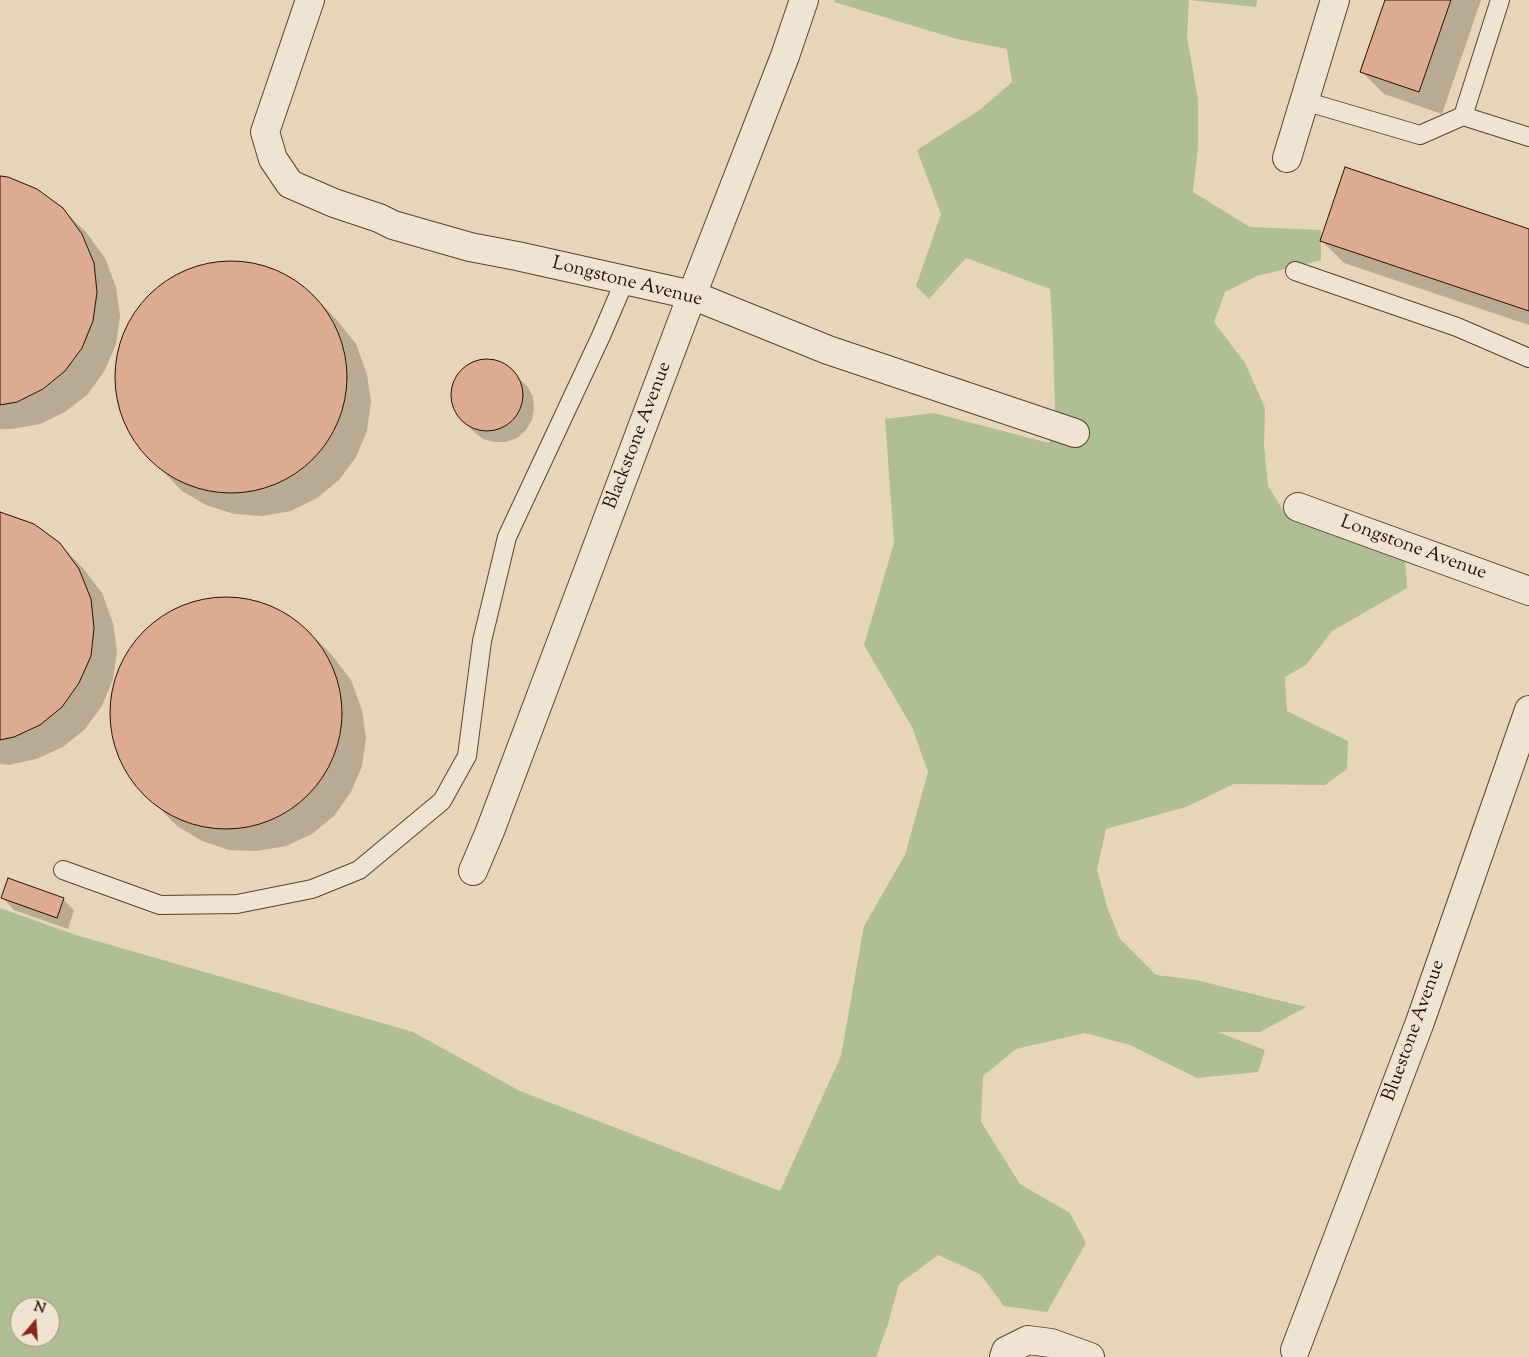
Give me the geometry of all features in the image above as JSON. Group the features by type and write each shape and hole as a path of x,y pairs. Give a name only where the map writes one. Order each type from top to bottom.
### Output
{"street":[{"name":"Longstone Avenue","path":"310,0 266,132 273,159 290,184 393,225 470,247 692,295 828,350 1075,433"},
{"name":"Blackstone Avenue","path":"473,871 490,831 692,295 785,56 804,0"},
{"path":"1286,158 1334,0"},
{"name":"Longstone Avenue","path":"1298,507 1529,591"},
{"name":"Bluestone Avenue","path":"1295,1350 1420,1022 1529,710"},
{"path":"1004,1357 1006,1352 1028,1340 1050,1343 1090,1357"}],"lane":[{"path":"1463,116 1500,0"},
{"path":"1304,101 1420,135 1463,116 1529,137"},
{"path":"1295,271 1457,327 1529,358"},
{"path":"63,870 160,905 237,904 312,890 359,870 442,801 466,756 482,641 507,537 601,336 625,280"}],"green space":[{"path":"835,0 1189,0 1187,37 1198,100 1198,148 1193,192 1250,227 1321,230 1321,260 1257,276 1225,292 1214,322 1245,363 1265,408 1264,445 1268,486 1287,516 1405,560 1407,588 1332,631 1306,665 1285,677 1287,711 1348,741 1347,769 1325,785 1234,784 1186,807 1106,829 1097,870 1108,910 1120,939 1156,975 1196,980 1306,1007 1260,1032 1218,1032 1265,1050 1258,1072 1197,1078 1130,1045 1085,1033 1016,1049 983,1076 981,1122 1020,1184 1070,1213 1086,1243 1047,1312 1004,1306 980,1274 938,1255 899,1284 888,1324 876,1357 0,1357 0,908 76,935 413,1032 520,1091 780,1191 841,1056 864,926 905,855 928,772 912,727 864,645 894,543 885,419 934,413 1049,443 1055,414 1050,289 966,258 929,299 916,286 941,214 917,150 981,109 1012,82 1007,49 957,39 834,2"},
{"path":"1189,0 1257,0 1256,7"}],"building":[{"path":"1385,0 1451,0 1419,92 1360,72"},
{"path":"1345,167 1529,229 1529,311 1320,241"},
{"path":"0,176 8,177 37,189 63,208 82,234 94,263 97,292 93,321 82,348 65,371 43,389 17,402 0,405"},
{"path":"220,261 242,261 276,269 286,274 305,287 321,303 339,332 345,354 347,377 345,400 339,422 328,442 305,467 276,485 242,493 220,493 186,485 176,480 157,467 141,451 123,422 115,388 115,366 123,332 128,322 141,303 157,287 186,269"},
{"path":"487,359 501,362 513,369 520,381 523,395 520,409 513,421 501,428 487,431 473,428 461,421 454,409 451,395 454,381 461,369 473,362"},
{"path":"0,512 34,524 60,543 79,569 91,599 94,628 91,656 79,683 62,707 40,725 14,737 0,740"},
{"path":"215,597 237,597 271,605 281,610 300,623 316,639 334,668 340,690 342,713 340,736 334,758 323,778 300,803 271,821 237,829 215,829 181,821 171,816 152,803 136,787 118,758 110,724 110,702 118,668 123,658 136,639 152,623 181,605"},
{"path":"8,878 64,898 57,918 1,898"}]}
